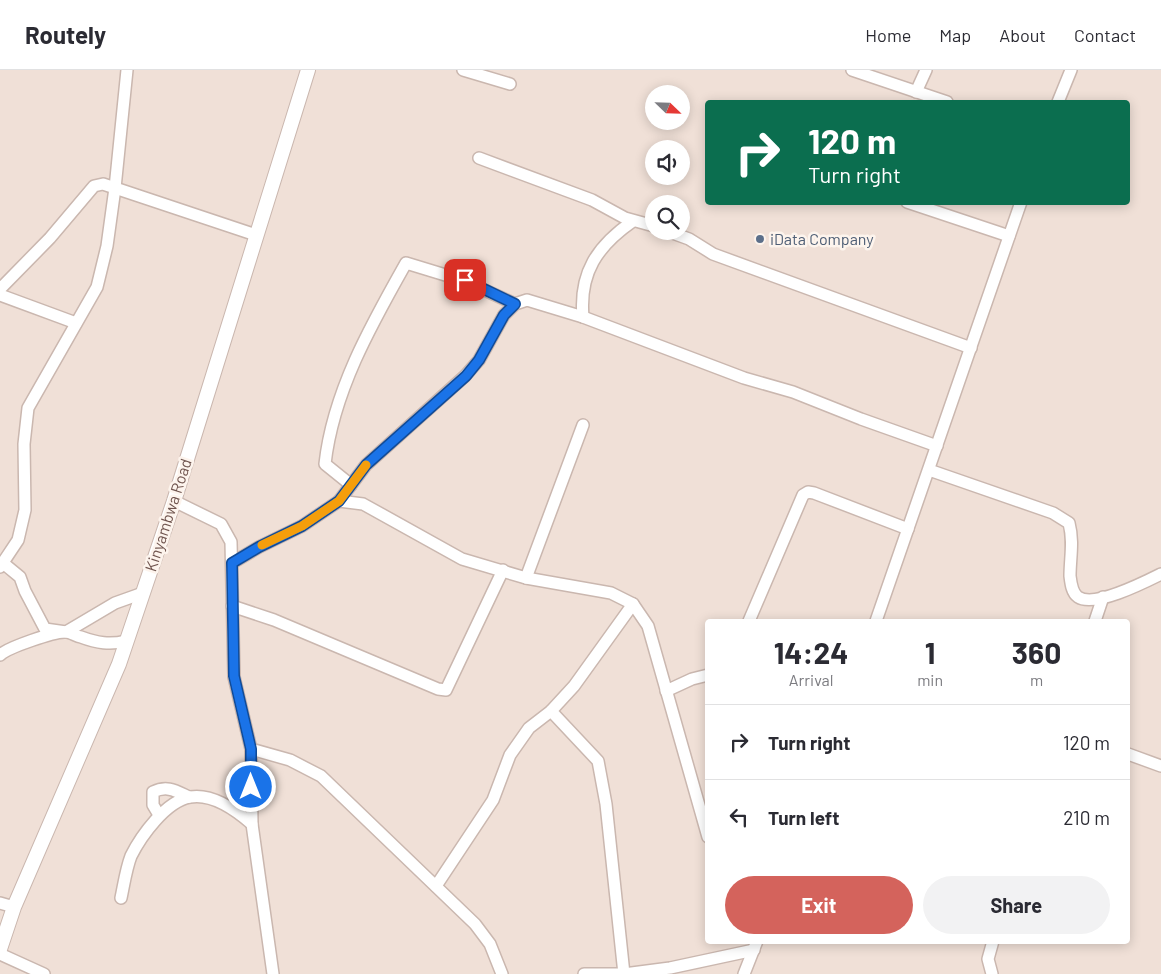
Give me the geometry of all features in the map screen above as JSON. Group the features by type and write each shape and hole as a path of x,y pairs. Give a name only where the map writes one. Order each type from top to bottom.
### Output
{"street":[{"path":"126,641 112,645 98,643 66,632 45,629 20,577 2,565 18,540 25,510 24,444 28,408 97,287 107,246 128,70"},
{"name":"Kinyambwa Road","path":"0,949 14,907 119,664 174,501 308,70"},
{"path":"463,70 510,84"},
{"path":"852,70 941,100"},
{"path":"916,92 926,70"},
{"path":"1059,100 1071,70"},
{"path":"479,158 592,200 616,215 645,224"},
{"path":"0,290 50,238 94,186 103,184 256,235"},
{"path":"916,205 1009,236"},
{"path":"877,619 1019,205"},
{"path":"583,316 582,287 587,271 614,235 632,221"},
{"path":"690,240 713,254 970,348"},
{"path":"351,485 325,464 328,443 338,407 371,326 406,263 465,280 515,304"},
{"path":"0,295 76,323"},
{"path":"232,563 259,547 302,526 339,501 366,465 466,376 479,360 504,315 515,304 527,300 583,316 744,378 794,392 861,419 937,446"},
{"path":"526,578 583,425"},
{"path":"929,470 1061,516 1070,523 1073,537 1070,576 1073,591 1078,598 1087,600 1103,597 1130,588 1161,574"},
{"path":"751,619 803,495 808,492 908,528"},
{"path":"174,501 221,524 231,542 234,676 251,749 252,824 273,974"},
{"path":"339,501 363,504 462,559 526,578 611,593 633,604 648,626 705,828"},
{"path":"232,606 274,620 438,689 446,690 503,570"},
{"path":"0,655 6,650 41,637 66,632 115,603 143,593"},
{"path":"1096,619 1103,597"},
{"path":"436,886 492,800 510,755 529,728 551,711 574,686 633,604"},
{"path":"666,691 701,675 705,675"},
{"path":"551,711 598,761 606,804 624,974"},
{"path":"251,749 290,760 321,776 474,924 490,944 502,974"},
{"path":"1130,755 1161,766"},
{"path":"159,815 153,805 153,792 162,788 172,789 189,797 213,799 238,812 252,824"},
{"path":"121,898 130,858 144,833 159,815 189,797"},
{"path":"0,903 14,907"},
{"path":"991,944 988,960 992,974"},
{"path":"584,974 624,974 670,968 748,946 744,974"},
{"path":"0,954 44,974"}],"shaded area":[{"path":"0,70 1161,70 1161,974 0,974"}],"slow traffic":[{"path":"262,545 302,526 325,508 339,501 366,465"}],"place":[{"name":"iData Company","path":"760,239"}],"route":[{"path":"251,787 251,749 234,676 232,563 259,547 302,526 325,508 339,501 366,465 466,376 479,360 504,315 515,304 465,280"}]}
